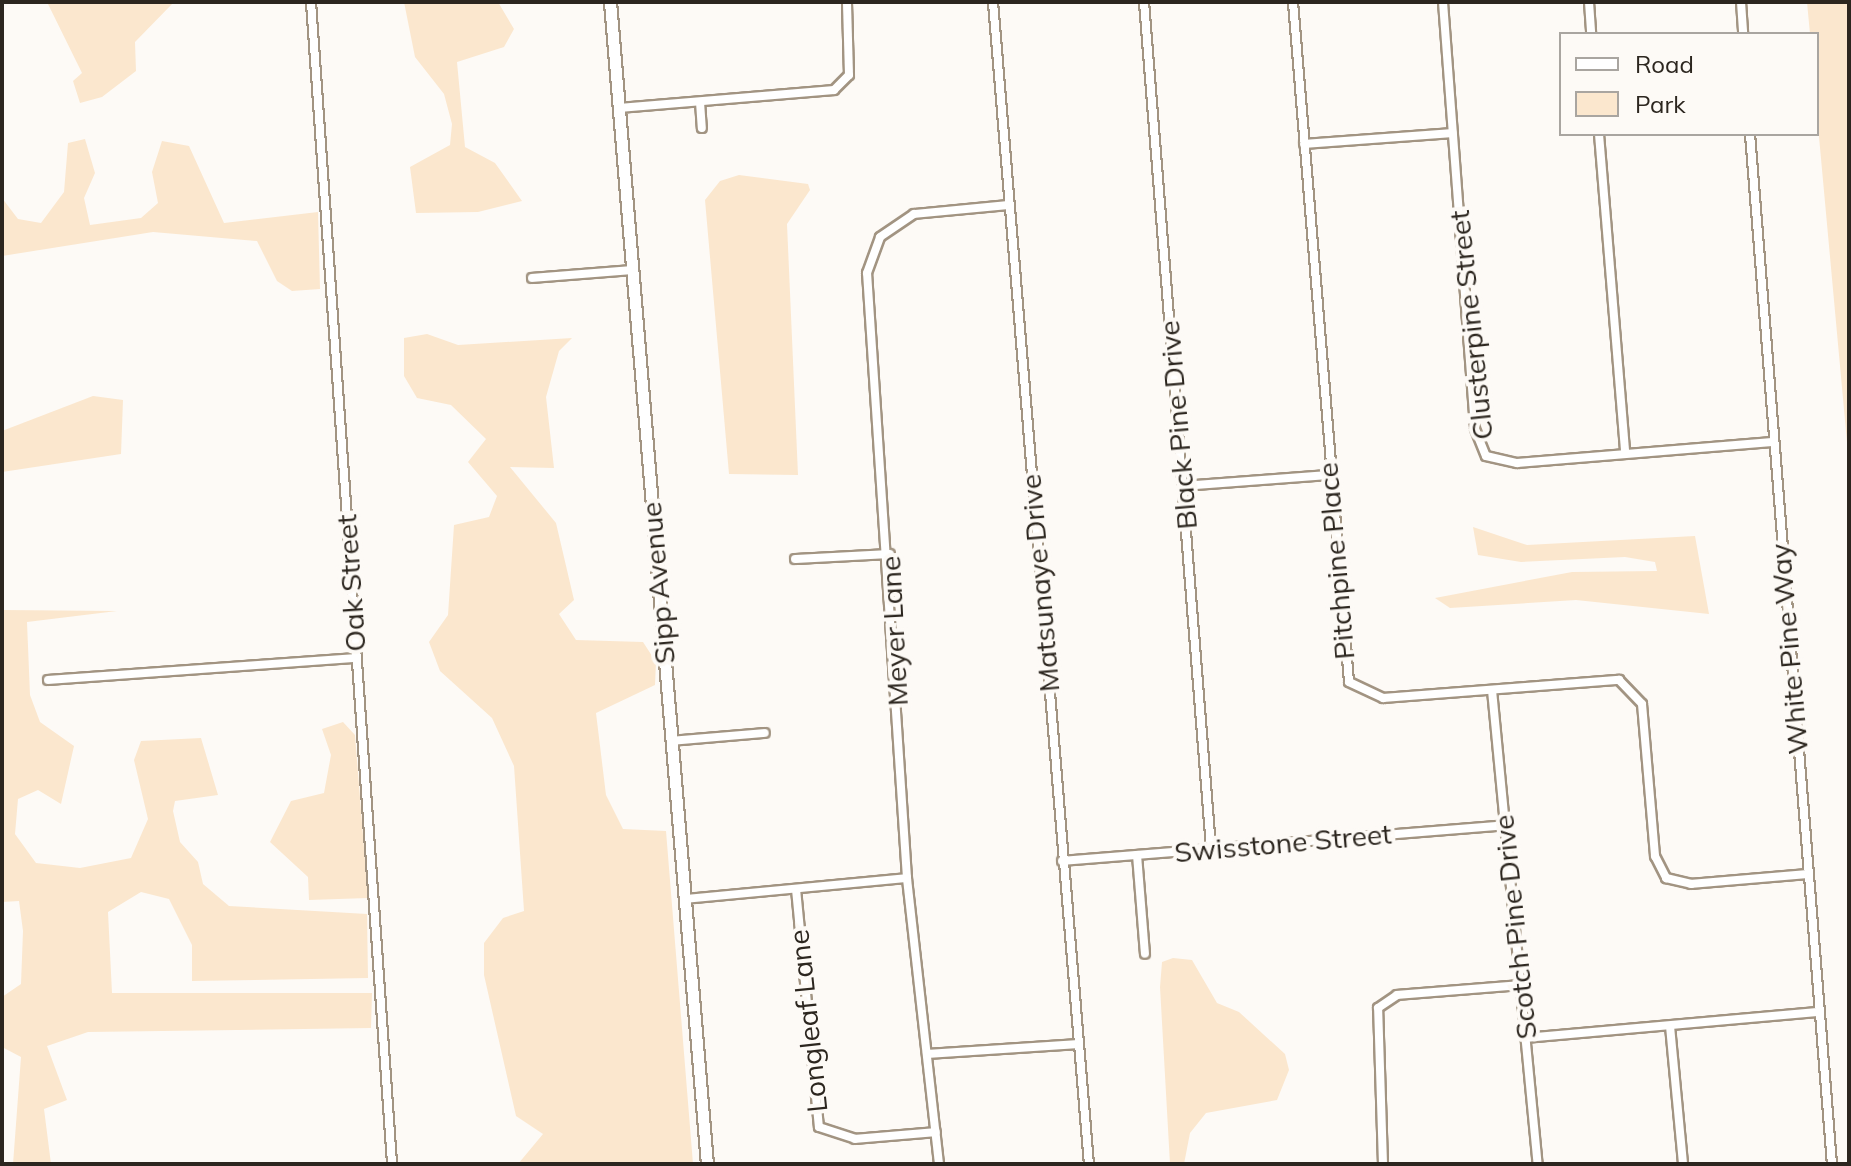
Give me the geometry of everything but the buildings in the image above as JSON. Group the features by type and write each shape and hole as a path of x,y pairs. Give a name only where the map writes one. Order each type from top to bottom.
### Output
{"street":[{"name":"Oak Street","path":"311,2 392,1164"},
{"name":"Sipp Avenue","path":"610,2 707,1164"},
{"path":"619,108 834,90 849,75 847,2"},
{"name":"Matsunaye Drive","path":"993,2 1089,1164"},
{"name":"Black Pine Drive","path":"1144,2 1211,848"},
{"name":"Pitchpine Place","path":"1293,2 1328,475 1349,682 1383,698 1606,680 1637,694 1655,856 1666,878 1691,884 1807,874"},
{"name":"Clusterpine Street","path":"1443,2 1477,443 1486,456 1517,463 1772,442"},
{"path":"1589,2 1591,32"},
{"path":"1741,2 1743,32"},
{"path":"700,102 702,128"},
{"path":"1304,144 1453,133"},
{"path":"1599,136 1625,453"},
{"name":"White Pine Way","path":"1750,136 1772,442 1832,1164"},
{"name":"Meyer Lane","path":"939,1164 907,878 870,255 880,237 914,214 1010,205"},
{"path":"532,278 632,270"},
{"path":"1183,486 1328,475"},
{"path":"795,559 890,554"},
{"path":"48,680 356,658"},
{"name":"Scotch Pine Drive","path":"1492,690 1538,1164"},
{"path":"671,741 765,733"},
{"name":"Swisstone Street","path":"1062,861 1505,825"},
{"path":"1137,855 1145,954"},
{"path":"685,899 907,878"},
{"name":"Longleaf Lane","path":"796,889 819,1127 855,1139 936,1132"},
{"path":"1383,1164 1378,1008 1397,995 1521,985"},
{"path":"1526,1038 1819,1012"},
{"path":"1670,1026 1683,1164"},
{"path":"927,1054 1079,1044"}],"green space":[{"path":"47,2 174,2 135,42 136,71 102,97 80,103 73,81 82,73"},
{"path":"404,2 498,2 514,29 504,47 457,62 465,147 495,163 522,201 478,212 416,213 410,167 450,145 452,124 444,94 415,57"},
{"path":"1807,2 1849,2 1849,464 1819,136 1819,32 1810,32"},
{"path":"85,139 95,173 84,198 90,225 141,218 158,203 152,172 162,141 189,146 224,223 318,212 320,289 292,291 277,281 257,241 153,232 2,256 2,198 18,219 41,223 64,192 68,143"},
{"path":"739,175 808,184 810,190 787,224 798,475 729,474 705,200 720,181"},
{"path":"427,334 458,345 572,338 559,351 546,397 554,468 510,467 556,523 574,600 559,614 576,640 643,642 656,662 655,685 596,713 606,795 623,829 666,831 693,1164 518,1164 543,1134 516,1116 484,975 484,943 503,918 524,911 514,766 492,718 440,671 429,642 448,615 454,525 489,517 497,496 468,462 486,439 451,405 417,398 404,376 404,338"},
{"path":"93,396 123,400 121,454 2,472 2,431"},
{"path":"1473,527 1527,545 1695,536 1709,614 1576,600 1450,608 1435,598 1572,572 1657,571 1655,562 1625,557 1521,562 1478,555"},
{"path":"2,610 117,611 27,622 30,695 40,722 74,746 61,804 38,790 18,799 15,834 36,863 80,868 131,858 148,819 134,760 141,741 201,738 218,795 175,801 173,811 180,842 198,862 203,884 229,906 367,914 368,978 192,981 192,945 169,899 141,892 108,912 112,993 372,993 371,1028 88,1032 47,1046 67,1100 44,1109 51,1164 13,1164 21,1057 2,1047 2,997 21,984 23,931 19,901 2,902"},
{"path":"343,722 355,735 368,898 309,900 308,877 270,842 291,801 324,793 331,755 322,729"},
{"path":"1173,958 1192,960 1217,1003 1239,1012 1285,1054 1289,1070 1277,1100 1206,1113 1190,1133 1184,1164 1170,1164 1160,987 1162,962"}]}
